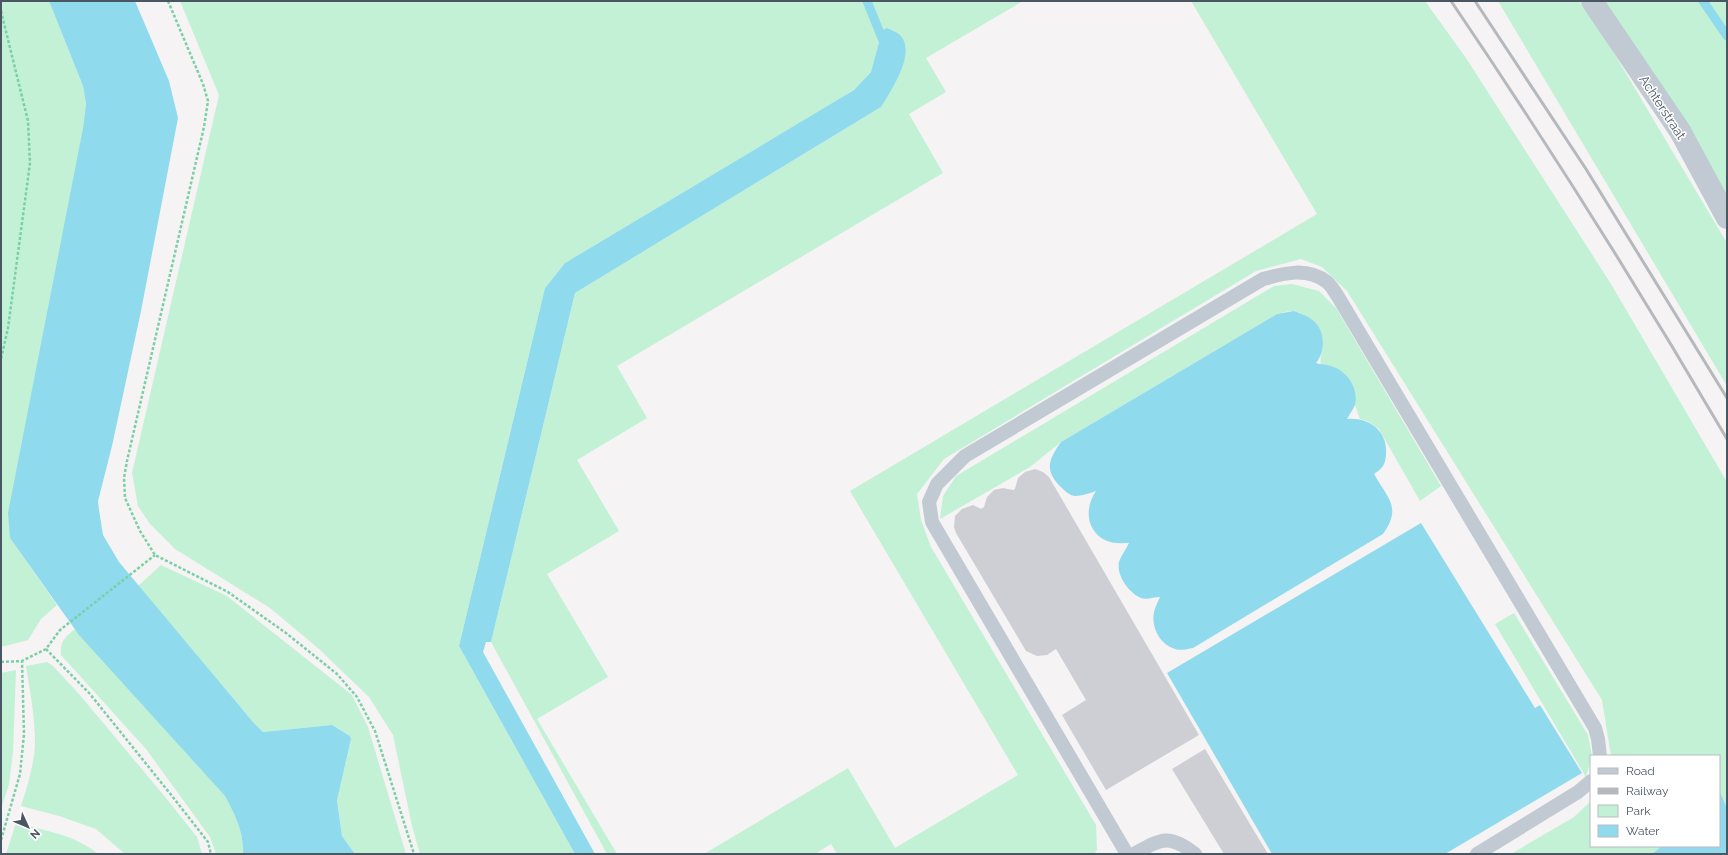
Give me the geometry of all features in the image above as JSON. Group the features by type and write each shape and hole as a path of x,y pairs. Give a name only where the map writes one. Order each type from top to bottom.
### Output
{"street":[{"name":"Achterstraat","path":"1592,1 1680,131 1727,218"}],"lane":[{"path":"1126,854 932,522 929,502 936,484 965,456 1263,279 1292,271 1309,274 1328,282 1337,295 1595,728 1600,755"},
{"path":"1477,854 1578,792 1590,782"},
{"path":"1134,854 1152,844 1167,839 1183,844 1195,854"}],"path":[{"path":"168,1 203,84 208,101 204,127 144,383 124,478 125,498 140,531 155,554 228,592 286,633 337,674 357,697 376,731 414,854"},
{"path":"1,11 28,121 30,163 8,328 1,359"},
{"path":"1,662 22,661 46,649 60,630 155,554"},
{"path":"46,649 90,694 163,784 208,842 211,854"},
{"path":"1,840 20,774 24,734 22,661"}],"green space":[{"path":"1,1 49,1 83,86 86,104 10,538 57,605 41,619 28,640 1,647"},
{"path":"180,1 1023,1 926,58 946,92 909,114 943,173 617,366 647,418 577,460 619,531 547,574 608,677 537,719 617,854 607,854 491,642 575,293 881,107 879,32 879,42 871,72 854,90 565,263 545,288 459,646 575,854 420,854 412,826 393,735 369,697 319,649 270,608 175,549 150,524 138,506 132,473 219,95"},
{"path":"1191,1 1425,1 1466,58 1611,284 1727,482 1727,808 1720,792 1720,755 1611,755 1602,700 1347,291 1322,267 1301,259 1256,271 944,459 917,494 921,520 931,547 1096,825 1097,850 1094,854 837,854 831,844 815,854 704,854 848,768 895,848 1018,775 850,491 1317,214"},
{"path":"1498,1 1579,1 1612,50 1727,243 1727,386"},
{"path":"1599,1 1727,1 1727,199"},
{"path":"1292,284 1319,291 1336,308 1441,486 1420,501 1379,429 1367,421 1360,419 1355,405 1355,399 1331,366 1321,365 1320,359 1323,338 1321,332 1308,317 1292,311 1277,314 1061,442 1030,467 940,519 943,496 956,476 1274,286"},
{"path":"161,565 227,596 352,695 368,727 406,854 355,854 342,836 337,799 351,739 350,736 332,725 263,732 138,586"},
{"path":"1514,613 1588,735 1592,755 1590,755 1590,763 1586,777 1495,624"},
{"path":"75,629 225,796 240,831 243,854 216,854 210,837 146,749 61,655 62,643"},
{"path":"47,662 53,666 79,694 166,798 197,837 202,854 125,854 96,829 59,816 21,806 28,783 35,749 33,714 26,666"},
{"path":"16,670 13,752 9,784 1,809 1,673"},
{"path":"1590,802 1590,847 1661,847 1652,854 1511,854 1574,817"},
{"path":"16,823 70,838 80,842 98,854 6,854"}],"water":[{"path":"49,1 135,1 169,81 178,118 141,311 112,446 98,501 103,535 119,562 263,732 332,725 350,736 351,739 337,800 342,836 355,854 243,854 240,831 225,796 79,635 10,538 8,513 83,128 86,104 83,86"},
{"path":"887,28 900,35 906,51 901,71 881,107 575,293 491,642 486,642 483,652 595,854 575,854 459,646 545,288 565,263 854,90 871,72 879,42 879,32"},
{"path":"1294,311 1309,318 1320,328 1323,346 1322,352 1316,363 1337,368 1347,376 1353,387 1356,399 1355,405 1347,419 1363,420 1370,423 1376,427 1384,439 1386,446 1385,462 1384,465 1374,474 1391,503 1392,517 1383,534 1193,648 1182,650 1169,647 1157,634 1153,618 1160,597 1143,599 1136,596 1121,578 1119,572 1119,562 1129,543 1110,542 1100,537 1095,532 1091,526 1089,512 1092,498 1096,491 1073,496 1063,489 1056,482 1050,471 1053,454 1061,442 1277,314"},
{"path":"1421,523 1535,708 1540,705 1582,773 1445,854 1272,854 1167,673"},
{"path":"1720,792 1727,808 1727,854 1652,854 1661,847 1720,847"}],"building":[{"path":"1035,469 1043,472 1049,477 1199,735 1106,790 1062,715 1086,700 1056,649 1047,655 1037,656 1026,651 956,533 954,527 955,516 962,509 973,505 981,509 984,507 987,497 994,490 1003,488 1015,489 1018,478 1025,472"},
{"path":"1205,749 1268,854 1224,854 1172,769"}],"waterway":[{"path":"867,1 884,43"},
{"path":"1703,1 1727,36"}],"railway":[{"path":"1451,1 1593,218 1727,439"},
{"path":"1475,1 1586,169 1727,398"}]}
